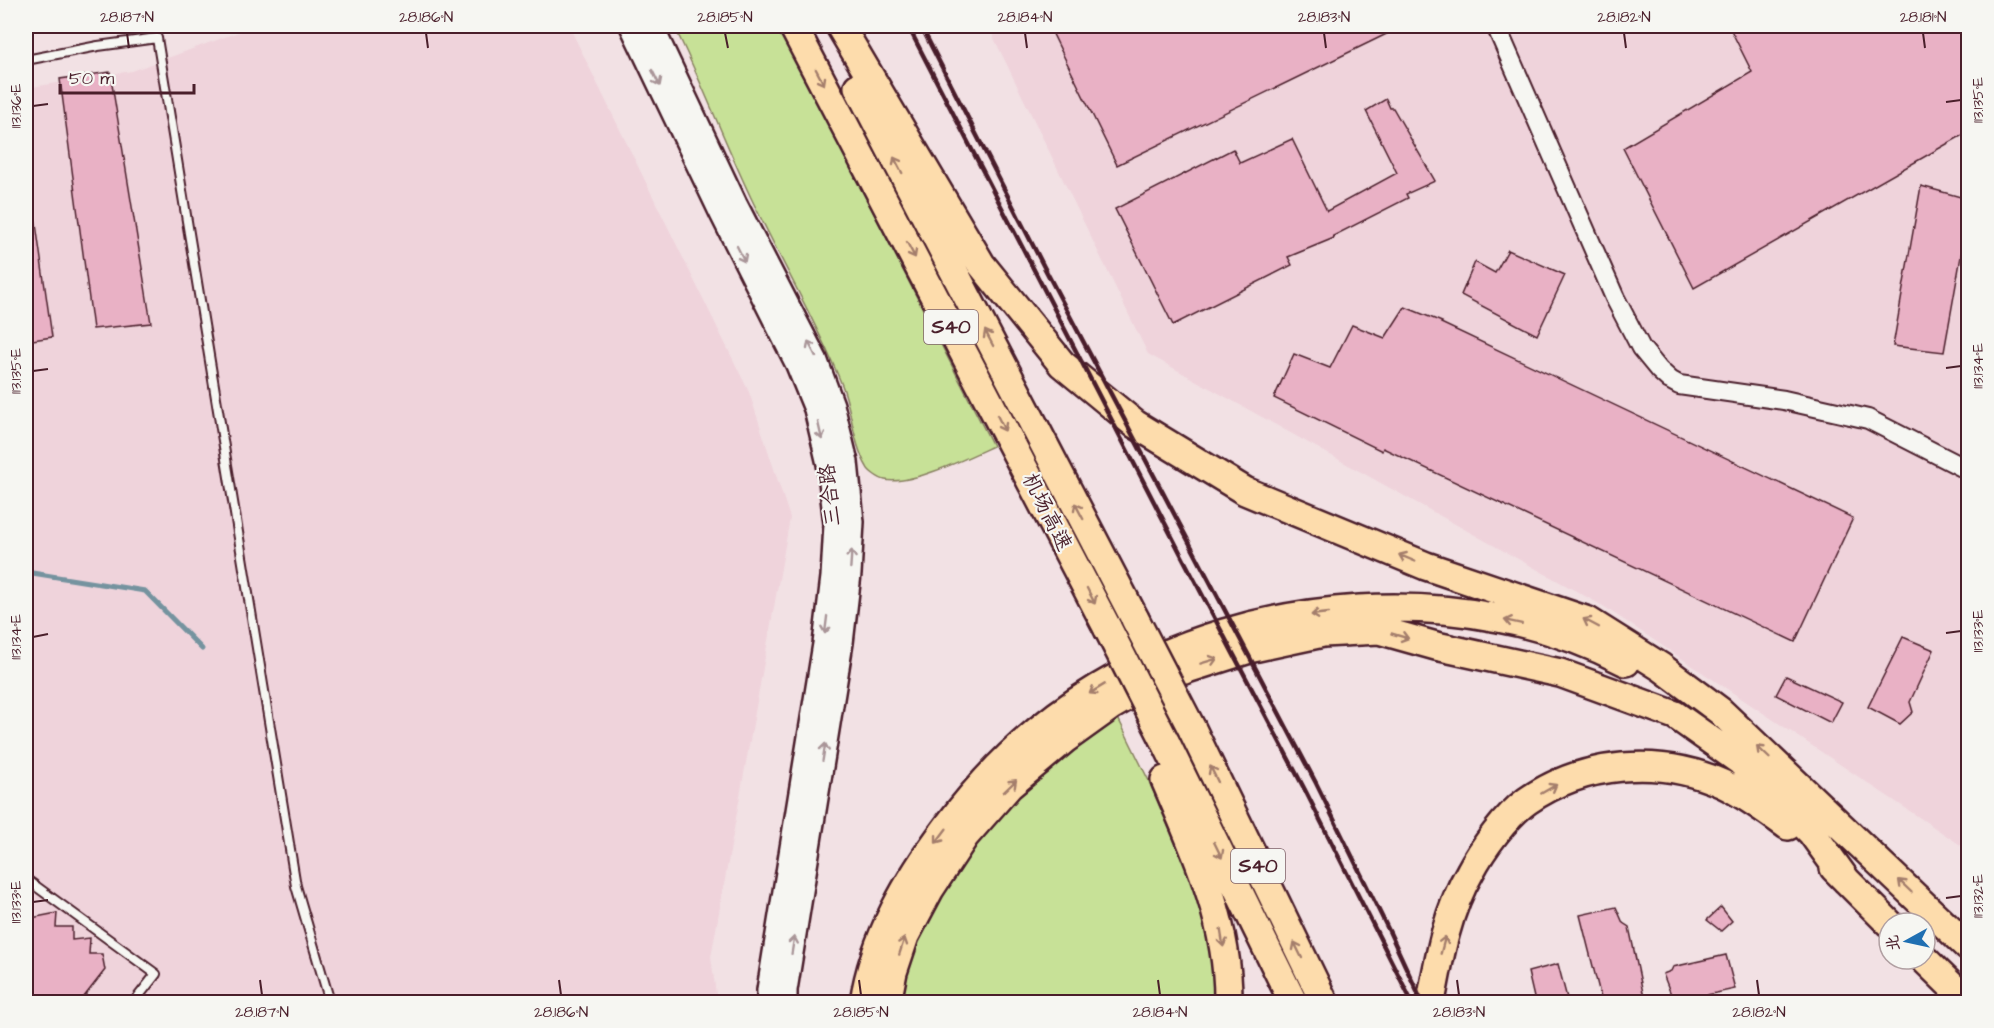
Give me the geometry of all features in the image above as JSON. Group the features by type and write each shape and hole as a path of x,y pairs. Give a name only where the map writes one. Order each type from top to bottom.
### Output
{"highway":[{"name":"机场高速","path":"793,26 1108,630 1157,743 1293,1002"},
{"name":"机场高速","path":"826,26 1192,729 1324,1002"},
{"path":"840,26 981,264 1062,364 1135,424 1245,490 1426,566 1588,621 1661,667 1720,711 1968,947"},
{"path":"864,1002 867,982 900,898 928,852 968,799 1014,751 1097,688 1194,642 1244,626 1304,615 1376,608 1434,608 1544,628 1604,650 1720,711"},
{"path":"887,1002 893,972 905,936 930,889 965,836 1009,786 1065,739 1111,706 1149,684 1253,648 1323,633 1379,630 1436,646 1560,673 1675,715 1740,761 1812,833 1846,880"},
{"path":"1157,743 1203,867 1220,926 1228,977 1228,1002"},
{"path":"1431,1002 1438,962 1452,911 1469,872 1493,836 1526,802 1568,778 1619,766 1657,767 1691,773 1722,784 1756,803 1800,834 1877,911"},
{"path":"1936,971 1968,1002"}],"main road":[{"name":"三合路","path":"631,26 797,365 815,409 828,464 835,524 832,577 824,644 768,990 768,1002"},
{"name":"三合路","path":"652,26 736,204 816,359 833,405 848,462 853,522 850,574 842,643 786,990 786,1002"}],"street":[{"path":"1496,26 1615,298 1641,348 1659,370 1679,385 1784,400 1868,419 1968,470"}],"lane":[{"path":"26,60 98,46 157,38 296,886 330,1002"},
{"path":"26,879 156,974 134,1002"}],"shaded area":[{"path":"255,26 569,26 749,392 790,518 711,957 717,1002 26,1002 26,88 132,71"},
{"path":"988,26 1968,26 1968,850 1603,606 1148,354"}],"green space":[{"path":"674,26 778,26 993,446 970,457 909,479 885,480 868,469 862,458 842,385 832,362 754,204"},
{"path":"1116,714 1148,779 1208,921 1216,983 1215,1002 897,1002 917,931 954,868 1044,766"}],"building":[{"path":"1049,26 1403,26 1117,165"},
{"path":"1729,26 1968,26 1968,132 1694,288 1623,148 1752,72"},
{"path":"110,72 151,323 93,329 60,79"},
{"path":"1386,99 1435,181 1406,194 1408,198 1333,236 1334,238 1288,257 1292,265 1173,325 1115,209 1233,149 1240,163 1292,139 1327,211 1397,173 1366,111"},
{"path":"1921,186 1968,199 1968,217 1944,352 1893,346"},
{"path":"34,210 52,337 26,341 26,211"},
{"path":"1508,250 1565,275 1537,335 1461,295 1475,262 1495,273"},
{"path":"1405,307 1442,322 1853,518 1795,642 1383,448 1382,451 1274,398 1294,354 1330,368 1352,325 1385,338"},
{"path":"1903,637 1934,650 1910,702 1913,712 1900,724 1868,707"},
{"path":"1786,676 1842,702 1831,723 1776,695"},
{"path":"1616,907 1623,923 1629,927 1645,1002 1602,1002 1580,915"},
{"path":"1721,907 1732,921 1721,931 1707,920"},
{"path":"57,913 56,927 72,927 72,940 90,938 89,954 102,954 105,970 80,1002 26,1002 26,919"},
{"path":"1726,955 1735,989 1674,1002 1663,974 1671,971 1673,967"},
{"path":"1558,964 1568,1002 1535,1002 1528,972"}],"waterway":[{"path":"26,572 145,591 202,649"}],"railway":[{"path":"908,26 1305,790 1412,1002"},
{"path":"921,26 1044,267 1316,783 1422,1002"}]}
